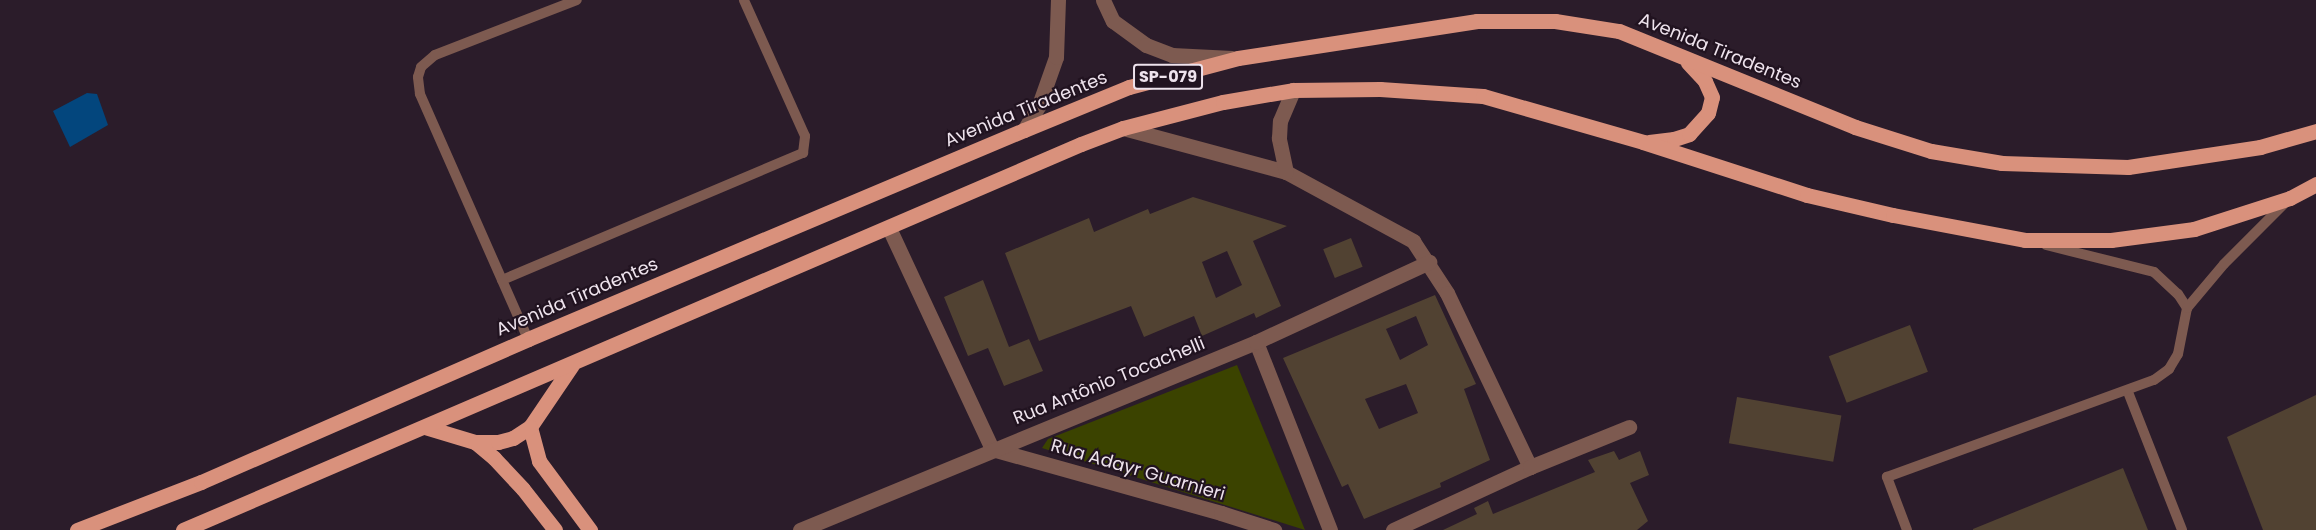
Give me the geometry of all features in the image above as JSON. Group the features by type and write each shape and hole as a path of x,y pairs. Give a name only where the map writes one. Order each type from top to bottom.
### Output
{"main road":[{"name":"Avenida Tiradentes","path":"77,530 201,482 528,339 1129,87 1238,58 1477,21 1556,21 1619,31 1855,127 1931,151 2002,163 2128,167 2260,147 2316,130"},
{"path":"1643,142 1674,139 1689,134 1708,113 1712,97 1705,81 1684,58"},
{"name":"SP-079","path":"183,530 1123,128 1223,102 1293,90 1380,89 1483,96 1643,142 1808,195 1893,215 2025,240 2111,240 2164,233 2228,220 2290,198 2316,184"},
{"path":"425,427 475,442 498,442 513,438 530,427 572,365"},
{"path":"530,427 539,461 590,530"},
{"path":"475,442 494,458 523,489 555,530"}],"street":[{"path":"1024,130 1039,105 1056,57 1058,0"},
{"path":"1103,0 1113,21 1146,45 1172,55 1238,58"},
{"path":"1286,172 1280,129 1293,90"},
{"path":"1123,128 1286,172 1413,241 1429,262 1447,293 1530,466"},
{"path":"889,228 992,449"},
{"name":"Rua Antônio Tocachelli","path":"800,530 1256,342 1429,262"},
{"path":"1256,342 1330,530"},
{"path":"1393,530 1530,466 1629,428"},
{"name":"Rua Adayr Guarnieri","path":"992,449 1274,530"}],"lane":[{"path":"528,339 420,94 418,77 421,67 435,56 577,0"},
{"path":"502,280 803,153 805,136 744,0"},
{"path":"1907,530 1887,477 2128,392 2154,380 2169,369 2178,354 2187,309 2224,264 2290,198"},
{"path":"2025,240 2154,272 2178,294 2187,309"},
{"path":"2128,392 2182,530"}],"green space":[{"path":"1237,365 1305,530 1042,448 1048,439"}],"water":[{"path":"87,93 97,94 108,125 70,147 53,111"}],"building":[{"path":"1193,197 1287,226 1253,241 1281,306 1256,318 1254,313 1202,336 1194,316 1144,337 1131,306 1039,341 1005,253 1089,218 1094,232 1148,209 1150,214","holes":["1227,251 1242,285 1216,298 1202,262"]},
{"path":"1351,238 1363,267 1335,278 1323,249"},
{"path":"983,280 1009,347 1029,339 1043,371 1004,386 988,348 968,356 944,297"},
{"path":"1435,295 1476,384 1464,389 1490,460 1440,483 1441,487 1364,519 1348,484 1342,487 1283,358","holes":["1416,316 1428,345 1400,360 1386,329","1406,384 1418,413 1379,429 1365,399"]},
{"path":"1910,325 1928,372 1847,403 1829,356"},
{"path":"2316,395 2316,530 2263,530 2227,437"},
{"path":"1737,397 1841,415 1833,462 1729,443"},
{"path":"1614,451 1619,460 1640,451 1649,475 1630,483 1648,521 1637,530 1443,530 1477,514 1474,508 1488,501 1493,514 1595,472 1588,460"},
{"path":"2123,468 2148,530 1973,530 1973,529"}]}
